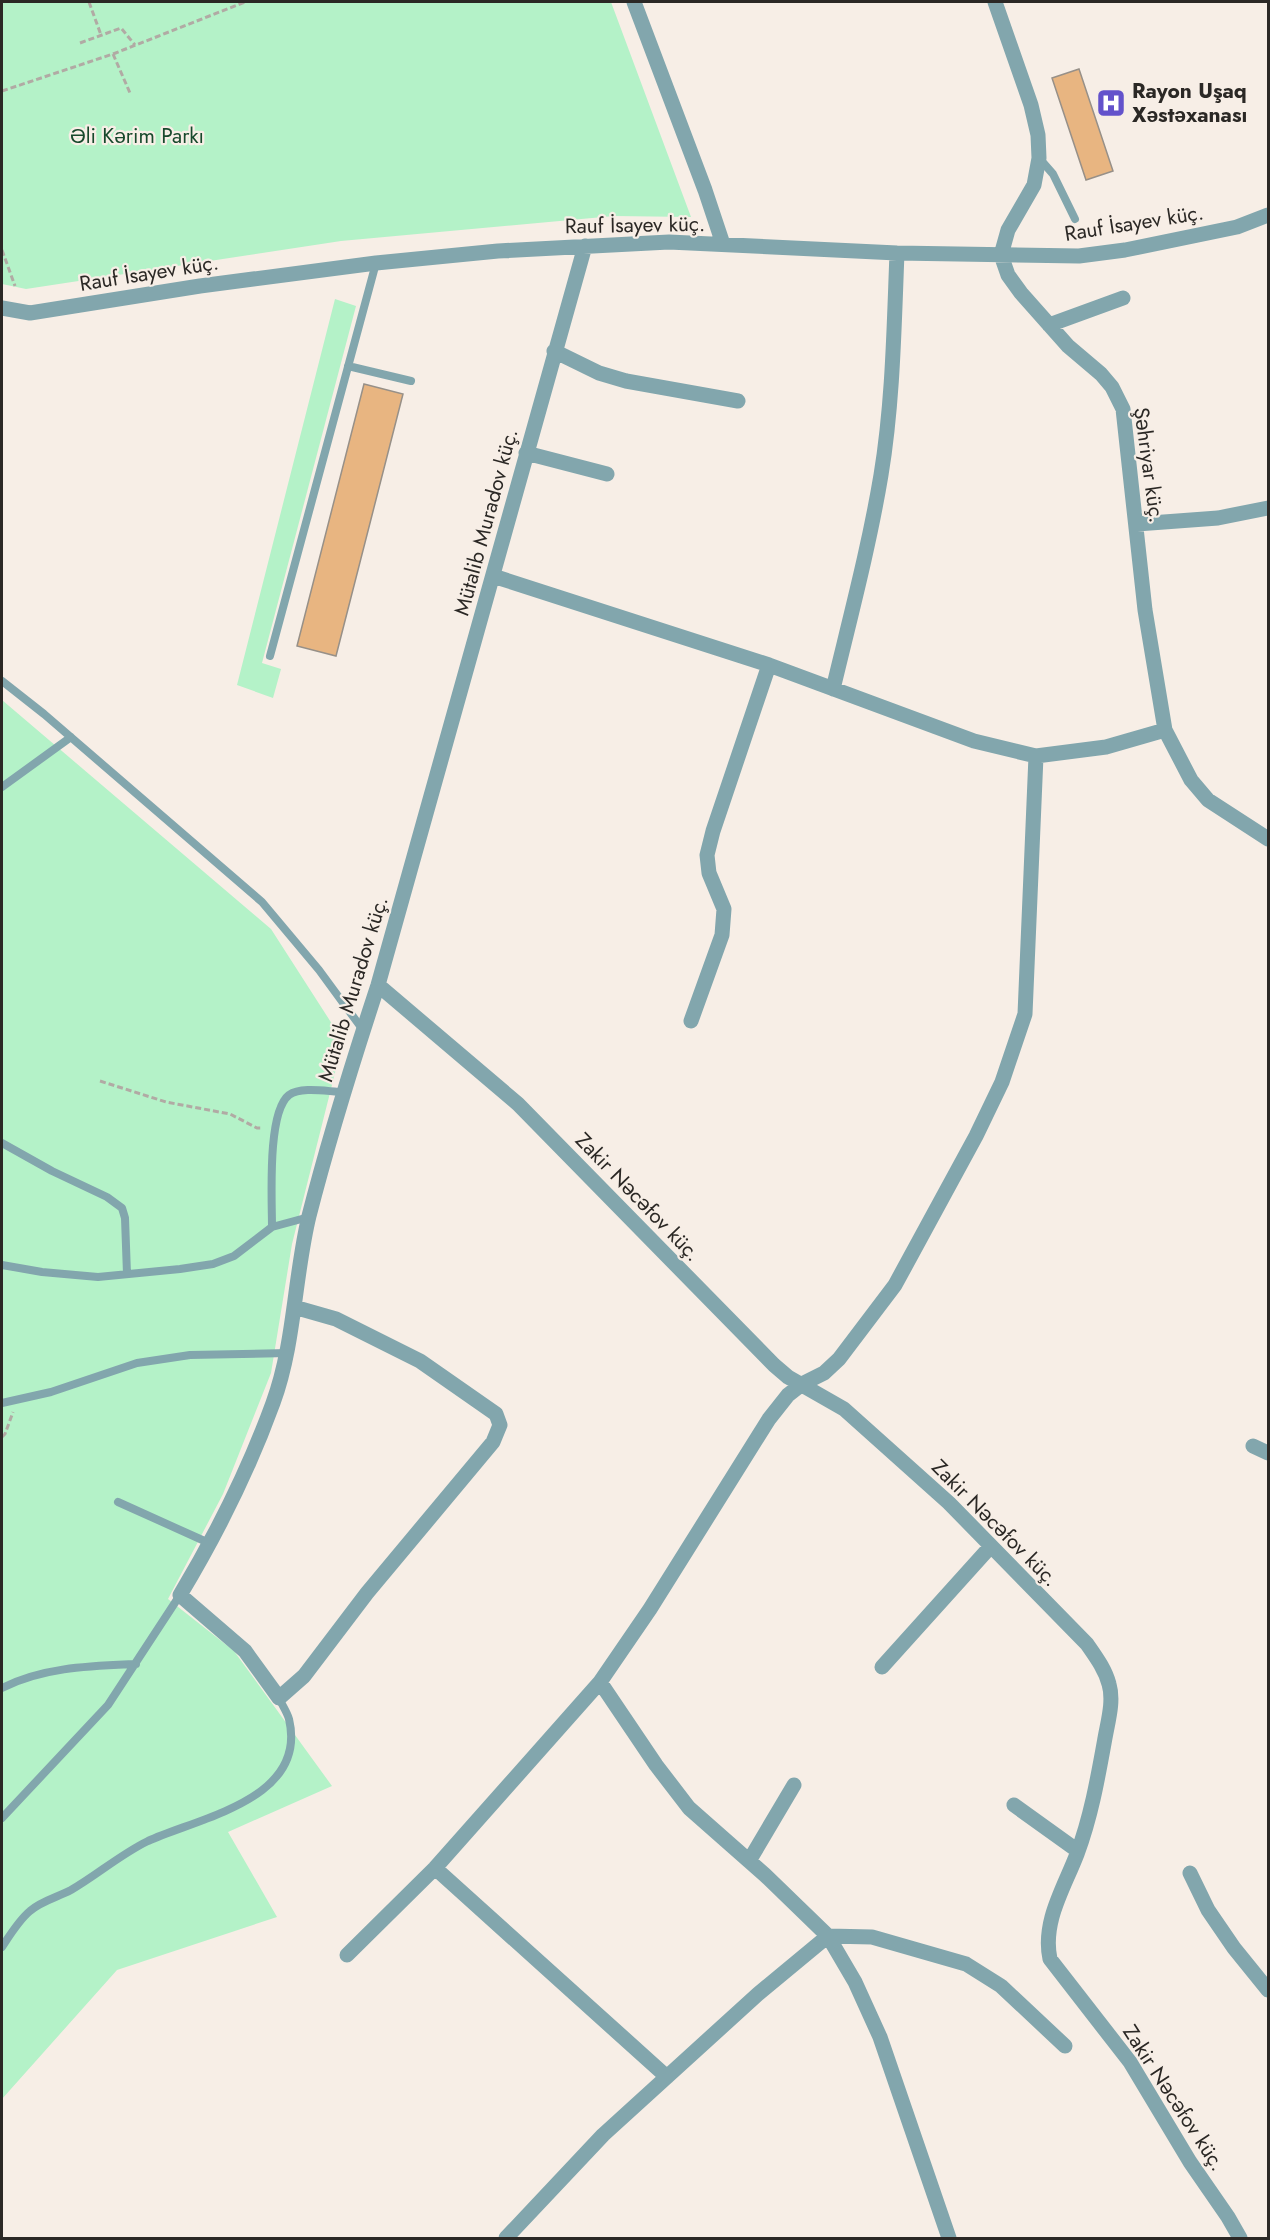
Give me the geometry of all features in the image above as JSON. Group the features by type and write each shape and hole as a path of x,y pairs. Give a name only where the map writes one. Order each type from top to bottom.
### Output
{"street":[{"path":"634,2 723,244"},
{"path":"995,2 1030,105 1038,135 1040,158 1034,185 1008,230 1001,255"},
{"name":"Rauf İsayev küç.","path":"2,308 30,313 200,286 376,263 498,251 585,246 669,242 897,253 1065,257 1095,255 1237,227 1269,215"},
{"name":"Mütalib Muradov küç.","path":"180,1595 237,1489 273,1402 288,1353 309,1217 344,1092 378,985 585,246"},
{"path":"833,689 861,573 881,474 890,391 897,253"},
{"name":"Şəhriyar küç.","path":"1001,255 1008,276 1021,293 1068,346 1101,374 1112,387 1123,409 1145,610 1165,730 1191,780 1208,800 1269,839"},
{"path":"1049,325 1123,298"},
{"path":"554,351 599,373 626,381 738,401"},
{"path":"526,453 607,474"},
{"path":"1137,524 1218,518 1269,508"},
{"path":"493,576 769,665 974,741 1036,756 1106,747 1165,730"},
{"path":"691,1021 722,935 723,909 709,873 707,855 769,665"},
{"path":"347,1955 435,1869 600,1682 651,1609 770,1419 788,1395 802,1384 824,1373 839,1359 895,1285 976,1136 1002,1083 1024,1014 1036,756"},
{"name":"Zakir Nəcəfov küç.","path":"378,985 518,1104 774,1365 788,1377 844,1409 949,1503 1087,1644 1105,1670 1110,1686 1110,1706 1094,1795 1078,1851 1050,1921 1047,1944 1050,1959 1130,2062 1190,2162 1240,2238"},
{"path":"180,1595 245,1652 279,1698 304,1676 367,1593 493,1442 500,1425 496,1414 420,1361 336,1319 294,1307"},
{"path":"1253,1446 1269,1453"},
{"path":"882,1667 991,1546"},
{"path":"600,1682 656,1765 689,1808 828,1936 855,1982 880,2037 949,2238"},
{"path":"749,1861 794,1785"},
{"path":"1014,1805 1078,1851"},
{"path":"435,1869 667,2078"},
{"path":"1190,1873 1208,1910 1234,1948 1269,1990"},
{"path":"506,2238 603,2135 758,1994 828,1936 872,1937 966,1964 1001,1986 1065,2046"}],"lane":[{"path":"1040,158 1053,174 1075,219"},
{"path":"270,656 376,263"},
{"path":"348,366 411,381"},
{"path":"2,681 71,737 262,902 319,970 363,1030"},
{"path":"2,787 71,737"},
{"path":"272,1227 274,1129 280,1107 290,1095 304,1091 344,1092"},
{"path":"2,1143 52,1172 107,1197 122,1208 125,1218 128,1275"},
{"path":"2,1265 42,1272 98,1277 213,1264 234,1256 272,1227 309,1217"},
{"path":"2,1403 51,1392 137,1363 190,1355 288,1353"},
{"path":"118,1502 209,1543"},
{"path":"2,1818 108,1705 180,1595"},
{"path":"2,1688 13,1682 67,1668 136,1664"},
{"path":"2,1947 27,1913 36,1906 72,1889 147,1842 249,1801 270,1785 285,1763 291,1745 288,1718 279,1698"}],"path":[{"path":"88,2 101,35"},
{"path":"2,91 113,54 245,2"},
{"path":"80,43 121,28 135,45"},
{"path":"113,54 130,93"},
{"path":"2,250 15,286"},
{"path":"100,1081 166,1102 230,1114 257,1128 274,1129"},
{"path":"2,1437 18,1400"}],"green space":[{"name":"Əli Kərim Parkı","path":"2,2 611,2 691,217 614,216 341,241 26,289 2,284"},
{"path":"335,299 356,306 262,663 281,669 273,698 237,685"},
{"path":"2,700 271,929 343,1041 292,1244 271,1373 223,1494 168,1599 234,1651 332,1786 228,1832 277,1917 117,1970 2,2099"}],"building":[{"path":"1079,69 1113,171 1086,180 1052,78"},
{"path":"364,384 403,394 336,656 297,646"}],"place":[{"name":"Rayon Uşaq Xəstəxanası","path":"1111,103"}]}
